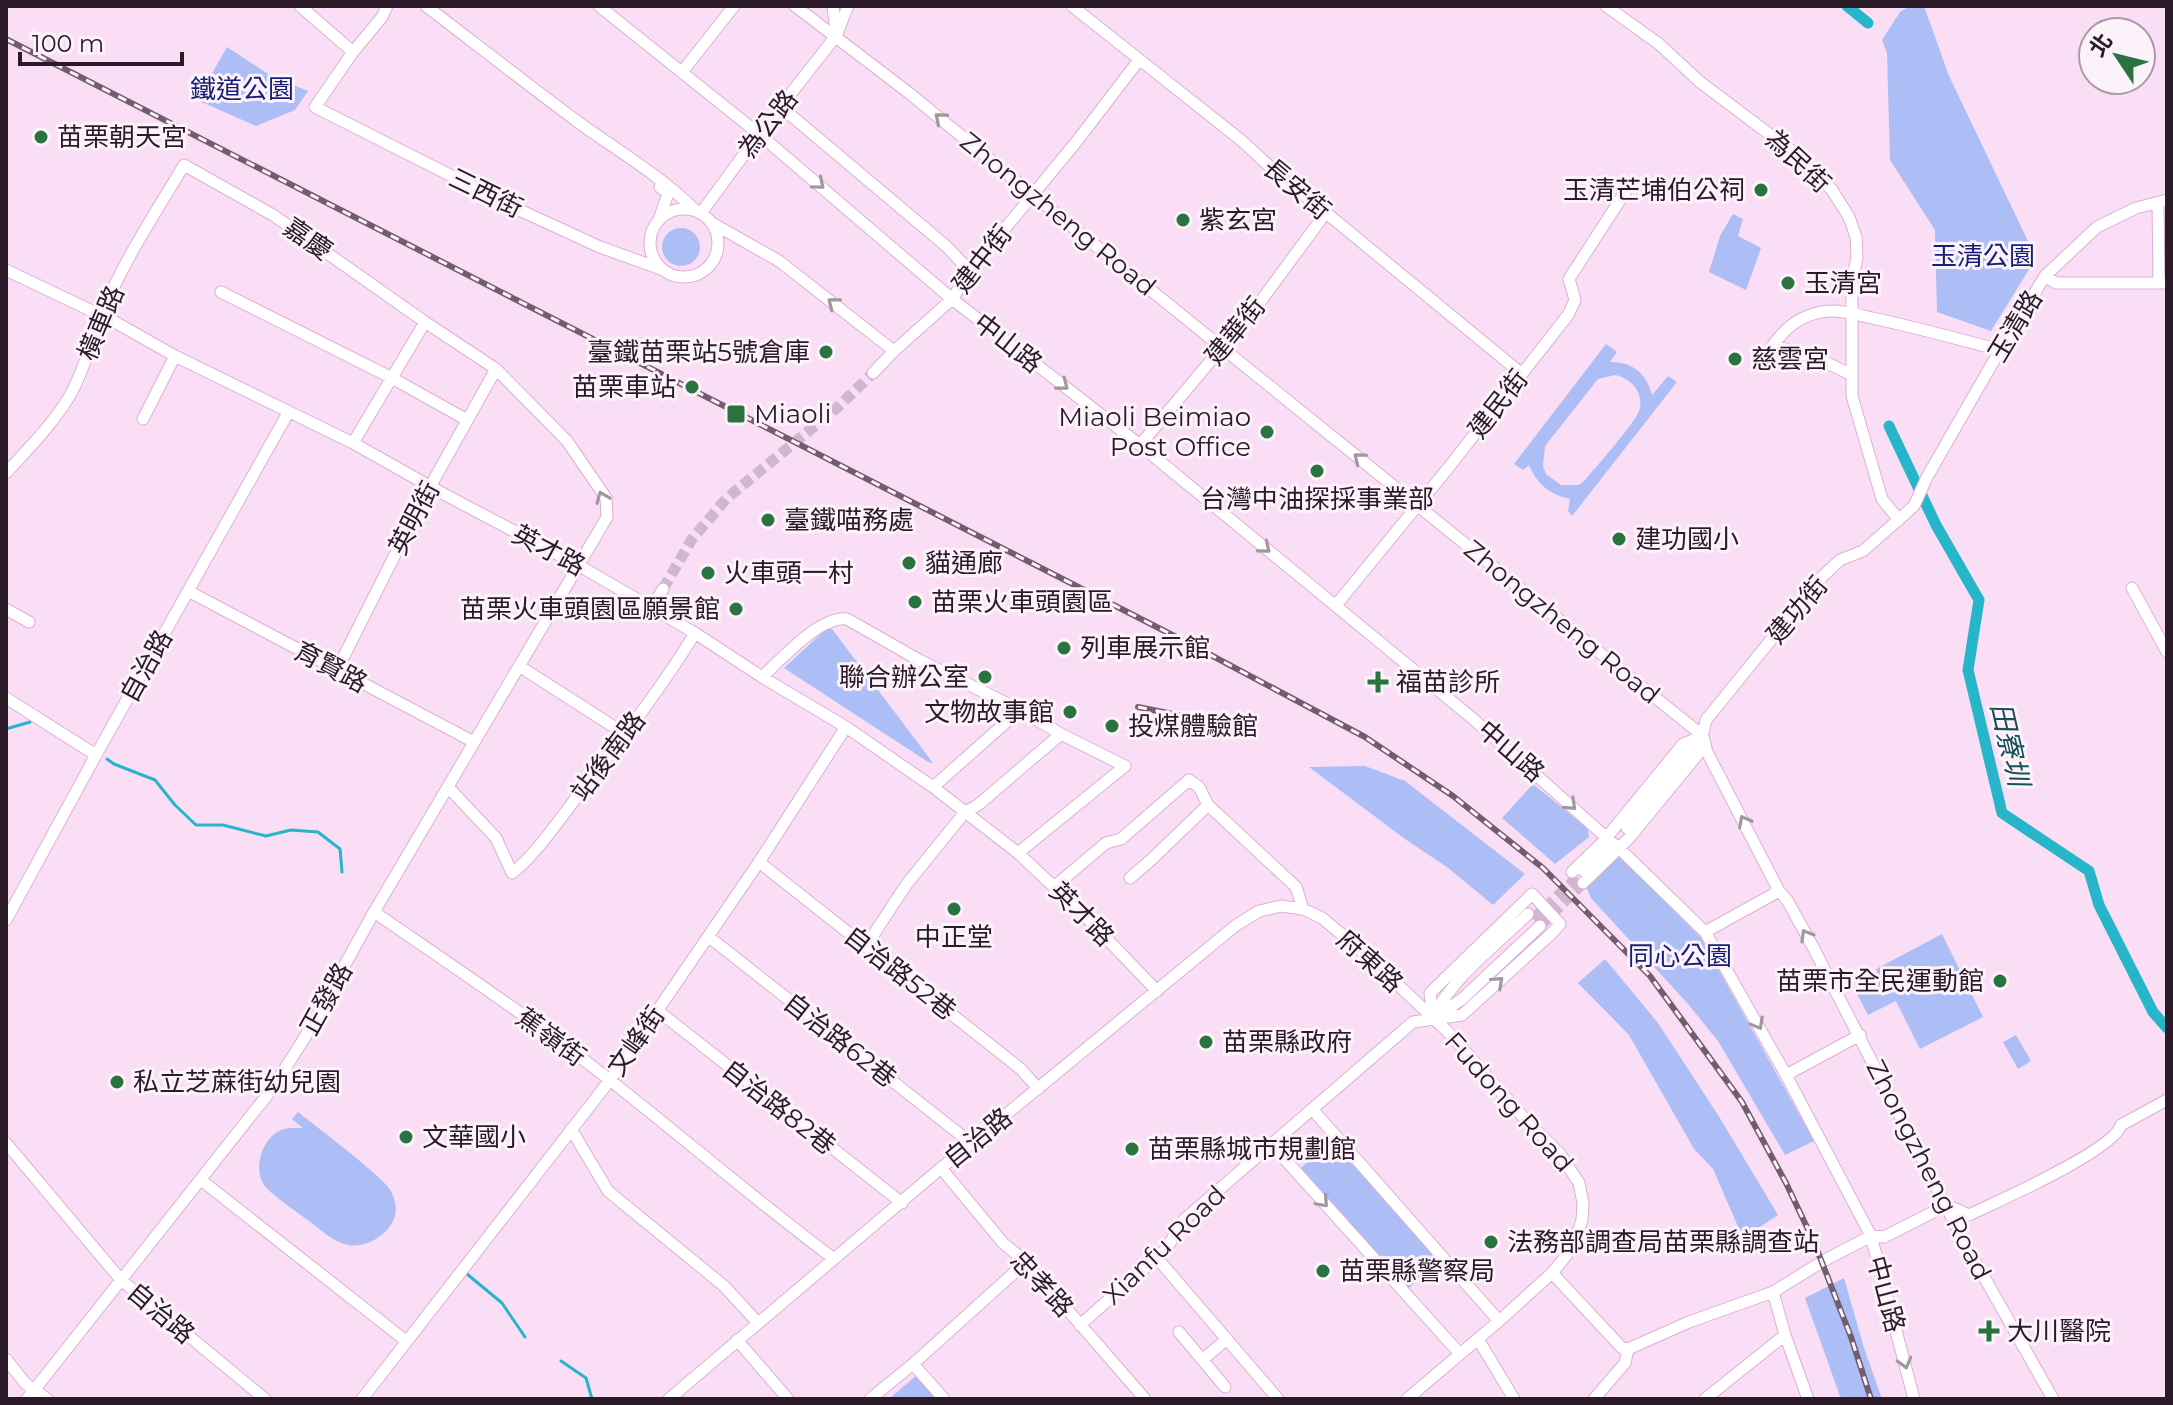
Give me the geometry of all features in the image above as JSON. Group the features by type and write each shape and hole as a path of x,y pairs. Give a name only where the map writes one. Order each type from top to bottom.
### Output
{"street":[{"path":"300,6 353,52 382,17 387,6"},
{"path":"426,6 678,193 712,223 779,261 894,351"},
{"name":"中山路","path":"599,6 759,134 952,299 1140,445 1484,728 1705,932 1786,1075 1871,1236 1914,1399"},
{"path":"682,72 734,6"},
{"name":"Zhongzheng Road","path":"795,6 909,93 1703,736 1707,752 1779,891 1787,900 1860,1035 1966,1245 2053,1399"},
{"path":"833,6 836,36"},
{"name":"為公路","path":"698,212 836,36 848,6"},
{"name":"長安街","path":"1072,6 1242,141 1294,189 1522,374"},
{"name":"為民街","path":"1606,6 1659,44 1700,82 1797,155 1832,190 1849,217 1856,237 1857,258 1852,281 1852,396 1882,499 1899,520"},
{"name":"三西街","path":"353,52 315,107 515,208 600,247 661,269"},
{"name":"建中街","path":"873,373 952,299 970,271 1139,60"},
{"path":"781,107 946,246 970,271"},
{"name":"橫車路","path":"6,473 51,423 70,395 123,270 184,165"},
{"name":"嘉慶","path":"184,165 273,215 496,369 567,441 606,498 607,517 578,565"},
{"path":"651,173 658,185 668,193 659,220"},
{"name":"建民街","path":"1336,605 1568,315 1575,300 1569,279 1627,189"},
{"path":"2045,276 2056,283 2163,283 2162,201"},
{"name":"玉清路","path":"1914,506 1927,477 2045,276 2097,227 2136,208 2162,201"},
{"path":"698,212 676,210 667,213 653,229 650,250 661,269 682,278 694,276 712,264 719,243 712,223"},
{"name":"建華街","path":"1140,445 1260,302 1325,214"},
{"name":"英才路","path":"6,270 353,443 578,565 846,727 933,787 1018,853 1055,886 1157,991"},
{"path":"221,292 392,378 467,420"},
{"path":"1852,375 1823,361 1773,345 1792,323 1822,311 1913,326 2000,350"},
{"path":"353,443 425,322"},
{"path":"143,419 175,356"},
{"name":"英明街","path":"337,670 430,487 496,369"},
{"name":"自治路","path":"6,920 95,754 288,413"},
{"name":"建功街","path":"1703,736 1706,720 1822,577 1840,560 1863,551 1914,506"},
{"name":"正發路","path":"27,1399 272,1089 578,565"},
{"path":"2132,588 2167,652"},
{"path":"652,607 663,589"},
{"name":"育賢路","path":"188,591 474,742"},
{"path":"6,609 29,622"},
{"path":"762,677 823,624 840,618 847,619 919,660 1125,766 1018,853"},
{"name":"站後南路","path":"448,787 496,838 512,873 556,824 625,734 695,633"},
{"path":"519,666 625,734"},
{"path":"6,698 95,754"},
{"path":"933,787 1020,710"},
{"name":"文峰街","path":"362,1399 610,1080 709,937 846,727"},
{"path":"866,946 906,885 965,812 978,805 1061,734"},
{"path":"1627,828 1703,736"},
{"path":"1703,736 1683,744 1611,845 1578,877 1611,845 1698,754 1703,736"},
{"path":"1055,886 1106,843 1121,839 1189,780 1199,787 1208,805 1296,887 1303,909"},
{"path":"1130,878 1208,805"},
{"name":"自治路52巷","path":"759,862 1022,1070 1038,1089"},
{"path":"1705,932 1779,891"},
{"path":"1532,894 1560,924 1462,1015 1433,1018 1430,993 1532,894"},
{"name":"自治路","path":"669,1399 941,1168 1235,926 1259,911 1281,906 1303,909"},
{"name":"府東路","path":"1303,909 1330,924 1433,1018"},
{"name":"蕉嶺街","path":"374,912 610,1080 834,1259"},
{"path":"1433,1018 1534,919"},
{"name":"自治路62巷","path":"709,937 971,1143"},
{"name":"自治路82巷","path":"657,1010 902,1203"},
{"name":"Xianfu Road","path":"1080,1325 1166,1249 1185,1219 1271,1144 1413,1022 1433,1018"},
{"name":"Fudong Road","path":"1407,1399 1552,1273 1566,1256 1578,1232 1583,1203 1579,1183 1560,1154 1433,1018"},
{"path":"1786,1075 1860,1035"},
{"path":"1552,1273 1622,1348 1628,1349 1689,1322 1773,1292 1871,1236 1884,1237 1947,1205 1969,1215 2091,1152 2118,1133 2121,1125 2167,1100"},
{"path":"1312,1109 1499,1321"},
{"path":"571,1129 608,1191 716,1279 758,1323"},
{"name":"自治路","path":"6,1143 121,1280 265,1399"},
{"path":"1271,1144 1460,1354"},
{"name":"忠孝路","path":"941,1168 1003,1243 1026,1262 1145,1399"},
{"path":"201,1180 406,1341"},
{"path":"1157,1258 1278,1399"},
{"path":"870,1399 1026,1262"},
{"path":"1773,1292 1808,1399"},
{"path":"1179,1332 1225,1387"},
{"path":"1705,1399 1785,1335"},
{"path":"1202,1360 1227,1339"},
{"path":"1478,1339 1514,1399"},
{"path":"737,1340 788,1399"},
{"path":"1594,1399 1625,1363 1628,1349"},
{"path":"6,1359 25,1383 47,1399"},
{"path":"913,1364 944,1399"}],"green space":[{"name":"玉清公園","path":"1910,6 1924,6 1949,76 2036,258 1991,331 1937,312 1935,230 1890,160 1887,53 1882,40 1900,12"},
{"name":"鐵道公園","path":"227,47 273,77 308,91 295,110 256,126 197,100"},
{"path":"1733,214 1743,219 1738,236 1761,248 1746,290 1709,272 1720,236"},
{"path":"681,228 695,233 700,247 695,261 681,266 667,261 662,247 667,233"},
{"path":"1606,344 1617,352 1610,362 1637,370 1652,395 1668,376 1677,382 1572,516 1568,511 1570,499 1545,488 1529,465 1523,470 1514,464","holes":["1615,375 1638,392 1640,404 1636,417 1585,480 1579,485 1561,485 1546,474 1543,466 1545,446 1598,379"]},
{"path":"826,629 832,629 933,763 784,668"},
{"path":"1365,766 1405,781 1525,874 1493,905 1447,867 1309,767"},
{"path":"1533,784 1588,829 1589,837 1555,864 1502,818"},
{"name":"同心公園","path":"1620,856 1701,938 1814,1141 1785,1155 1718,1041 1591,898 1586,886"},
{"path":"1942,934 1983,1017 1920,1049 1896,1001 1868,1015 1855,990 1878,976 1876,969"},
{"path":"1605,959 1658,1023 1778,1215 1743,1238 1713,1169 1694,1149 1629,1035 1578,983"},
{"path":"2016,1035 2031,1061 2018,1069 2003,1042"},
{"path":"298,1112 363,1164 391,1191 396,1206 395,1216 380,1237 356,1246 338,1242 264,1185 259,1163 264,1148 279,1131 303,1128 292,1119"},
{"path":"1333,1137 1438,1262 1409,1288 1301,1168"},
{"path":"1844,1278 1882,1399 1841,1399 1805,1298"},
{"path":"918,1374 940,1399 889,1399"}],"waterway":[{"path":"1847,6 1868,23"},
{"name":"田寮圳","path":"1889,426 1936,525 1979,600 1968,670 2002,813 2089,871 2099,905 2153,1012 2167,1028"},
{"path":"6,729 30,722"},
{"path":"107,759 155,780 196,825 223,825 266,836 291,830 318,832 340,849 342,872"},
{"path":"467,1274 502,1303 525,1337"},
{"path":"561,1361 586,1378 592,1399"}],"tunnel":[{"path":"663,589 692,539 727,498 839,406 873,373"},
{"path":"1533,919 1578,877"},
{"path":"1540,926 1583,883"}],"railway":[{"path":"6,39 1190,644 1365,737 1453,796 1543,868 1650,976 1742,1102 1814,1242 1871,1399"},
{"path":"1138,707 1222,724"}],"place":[{"name":"苗栗朝天宮","path":"41,137"},
{"name":"玉清芒埔伯公祠","path":"1761,190"},
{"name":"紫玄宮","path":"1183,220"},
{"name":"玉清宮","path":"1788,283"},
{"name":"臺鐵苗栗站5號倉庫","path":"826,352"},
{"name":"慈雲宮","path":"1735,359"},
{"name":"苗栗車站","path":"692,387"},
{"name":"Miaoli","path":"736,414"},
{"name":"Miaoli Beimiao Post Office","path":"1267,432"},
{"name":"台灣中油探採事業部","path":"1317,471"},
{"name":"臺鐵喵務處","path":"768,520"},
{"name":"建功國小","path":"1619,539"},
{"name":"貓通廊","path":"909,563"},
{"name":"火車頭一村","path":"708,573"},
{"name":"苗栗火車頭園區","path":"915,602"},
{"name":"苗栗火車頭園區願景館","path":"736,609"},
{"name":"列車展示館","path":"1064,648"},
{"name":"聯合辦公室","path":"985,677"},
{"name":"福苗診所","path":"1378,682"},
{"name":"文物故事館","path":"1070,712"},
{"name":"投煤體驗館","path":"1112,726"},
{"name":"中正堂","path":"954,909"},
{"name":"苗栗市全民運動館","path":"2000,981"},
{"name":"苗栗縣政府","path":"1206,1042"},
{"name":"私立芝蔴街幼兒園","path":"117,1082"},
{"name":"文華國小","path":"406,1137"},
{"name":"苗栗縣城市規劃館","path":"1132,1149"},
{"name":"法務部調查局苗栗縣調查站","path":"1491,1242"},
{"name":"苗栗縣警察局","path":"1323,1271"},
{"name":"大川醫院","path":"1989,1331"}]}
